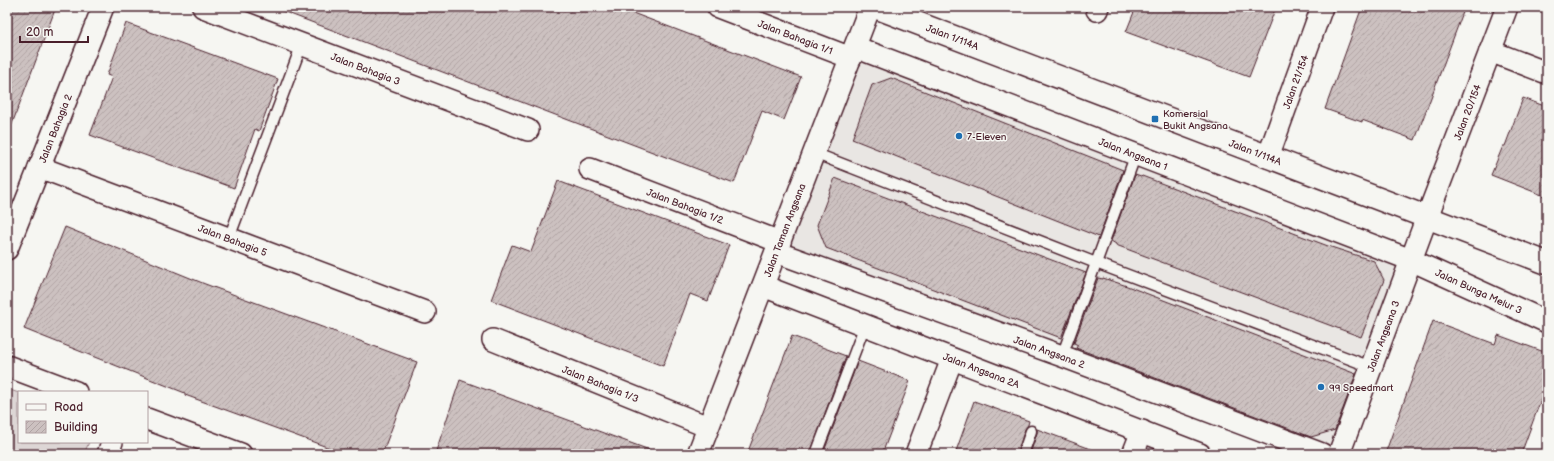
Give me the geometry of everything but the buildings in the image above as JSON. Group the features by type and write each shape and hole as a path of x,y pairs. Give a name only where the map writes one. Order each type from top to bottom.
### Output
{"street":[{"name":"Jalan Bahagia 2","path":"7,248 103,7"},
{"name":"Jalan Bahagia 3","path":"203,7 528,130"},
{"name":"Jalan Bahagia 1/1","path":"718,7 853,52"},
{"name":"Jalan Taman Angsana","path":"698,454 870,7"},
{"name":"Jalan 1/114A","path":"875,7 1547,263"},
{"name":"Jalan 21/154","path":"1268,157 1322,7"},
{"name":"Jalan 20/154","path":"1426,217 1507,7"},
{"path":"1490,51 1547,73"},
{"name":"Jalan Angsana 1","path":"853,52 1136,154 1411,260"},
{"name":"Jalan Bahagia 5","path":"39,167 425,312"},
{"name":"Jalan Bahagia 1/2","path":"590,169 778,247"},
{"name":"Jalan Angsana 3","path":"1339,454 1426,217"},
{"name":"Jalan Angsana 2","path":"778,247 1322,454"},
{"name":"Jalan Bunga Melur 3","path":"1411,260 1547,322"},
{"name":"Jalan Angsana 2A","path":"763,286 1200,454"},
{"name":"Jalan Bahagia 1/3","path":"493,340 708,427"},
{"path":"916,454 952,359"},
{"path":"7,366 73,391"},
{"path":"148,418 241,454"},
{"path":"1133,454 1142,432"},
{"path":"108,454 112,443"}],"lane":[{"path":"229,238 302,44"},
{"path":"814,153 1096,264 1371,367"},
{"path":"1062,356 1136,154"},
{"path":"816,454 865,326"},
{"path":"1023,454 1031,431"}],"shaded area":[{"path":"859,58 1399,264 1332,448 788,247"},
{"path":"7,389 18,393 18,443 89,443 84,454 7,454"}],"place":[{"name":"Komersial Bukit Angsana","path":"1155,119"},
{"name":"7-Eleven","path":"959,136"},
{"name":"99 Speedmart","path":"1321,387"}]}
